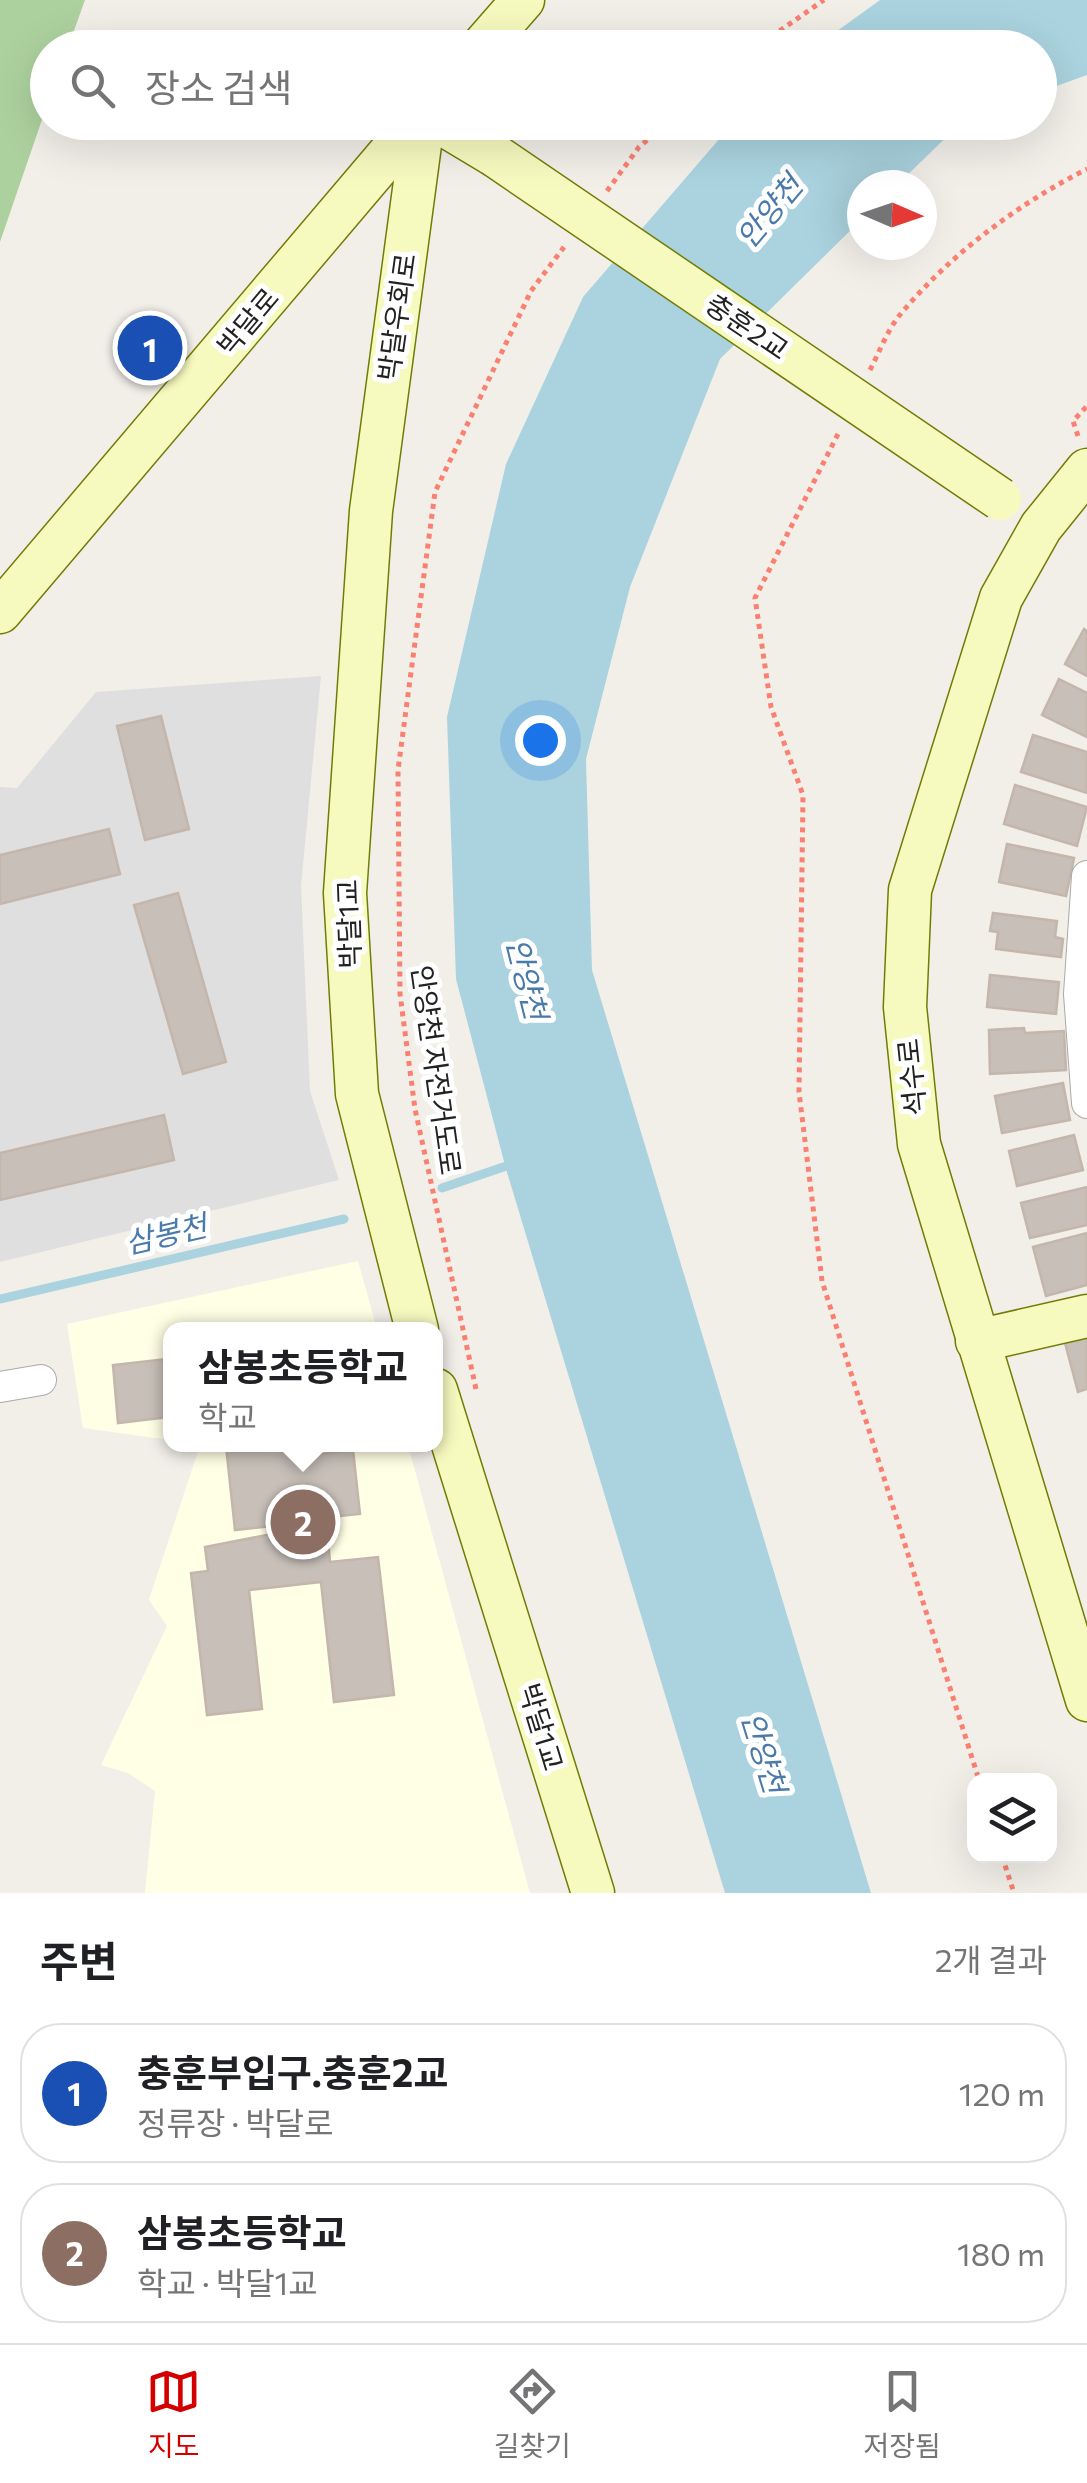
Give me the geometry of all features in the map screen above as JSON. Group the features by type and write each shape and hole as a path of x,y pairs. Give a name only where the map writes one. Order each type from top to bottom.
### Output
{"street":[{"path":"497,30 523,0"},
{"name":"박달로","path":"0,612 405,140"},
{"name":"박달우회로","path":"372,512 418,140"},
{"name":"충훈2교","path":"470,140 1041,527"},
{"name":"석수로","path":"1085,459 1001,598 910,890 905,1007 919,1144 1087,1700"},
{"name":"박달1교","path":"372,512 346,911 357,1094 415,1322"},
{"path":"1086,892 1079,994 1087,1101"},
{"path":"977,1341 1087,1316"},
{"path":"0,1387 41,1380"},
{"name":"박달1교","path":"456,1390 593,1893"}],"path":[{"path":"781,30 824,0"},
{"path":"604,195 648,140"},
{"path":"864,384 897,318 952,263 1037,194 1087,168"},
{"name":"안양천 자전거도로","path":"456,1390 400,994 398,770 436,492 532,291 568,243"},
{"path":"1085,459 1073,421 1087,406"},
{"path":"839,433 755,598 771,707 803,795 799,1092 822,1282 976,1773"},
{"path":"1004,1863 1014,1893"}],"shaded area":[{"path":"321,676 301,886 310,1091 339,1180 0,1262 0,787 17,788 96,692"},
{"path":"358,1261 375,1322 163,1322 163,1439 83,1428 67,1324"},
{"path":"198,1452 410,1452 530,1893 145,1893 155,1791 128,1773 101,1765 167,1626 149,1600"}],"green space":[{"path":"0,0 85,0 74,30 30,30 30,140 35,140 0,242"}],"water":[{"path":"880,0 1087,0 1087,75 1057,86 1057,30 839,30"},
{"name":"안양천","path":"718,140 943,140 912,170 847,170 847,234 720,359 630,587 586,759 592,970 871,1893 725,1893 506,1169 456,979 447,717 506,464 583,297"}],"building":[{"path":"1084,629 1087,631 1087,676 1065,664"},
{"path":"1059,679 1087,693 1087,737 1042,715"},
{"path":"161,716 189,829 145,840 117,726"},
{"path":"1033,735 1087,752 1087,793 1021,772"},
{"path":"1015,785 1087,807 1077,846 1004,824"},
{"path":"109,829 120,874 0,904 0,855"},
{"path":"1007,844 1074,858 1066,896 999,882"},
{"path":"178,893 226,1062 183,1074 134,905"},
{"path":"993,913 1057,921 1055,937 1063,939 1061,957 996,949 998,932 990,931"},
{"path":"990,975 1059,982 1056,1014 987,1007"},
{"path":"1024,1028 1025,1033 1064,1031 1066,1070 990,1074 989,1030"},
{"path":"1063,1083 1070,1120 1002,1133 995,1096"},
{"path":"164,1115 174,1160 0,1200 0,1153"},
{"path":"1074,1135 1083,1170 1017,1186 1009,1151"},
{"path":"1087,1187 1087,1225 1030,1238 1021,1203"},
{"path":"1087,1233 1087,1285 1046,1296 1033,1247"},
{"path":"1087,1338 1087,1389 1078,1392 1065,1343"},
{"path":"163,1359 163,1418 118,1423 113,1365"},
{"path":"227,1452 353,1452 360,1514 320,1518 321,1529 327,1528 330,1562 378,1557 394,1695 334,1702 321,1582 249,1590 262,1709 207,1715 191,1573 208,1571 205,1547 272,1534 272,1526 235,1530"}],"waterway":[{"name":"삼봉천","path":"442,1188 515,1163"},
{"name":"삼봉천","path":"0,1299 344,1219"}],"place":[{"name":"충훈부입구.충훈2교","path":"150,348"},
{"name":"삼봉초등학교","path":"303,1522"}]}
